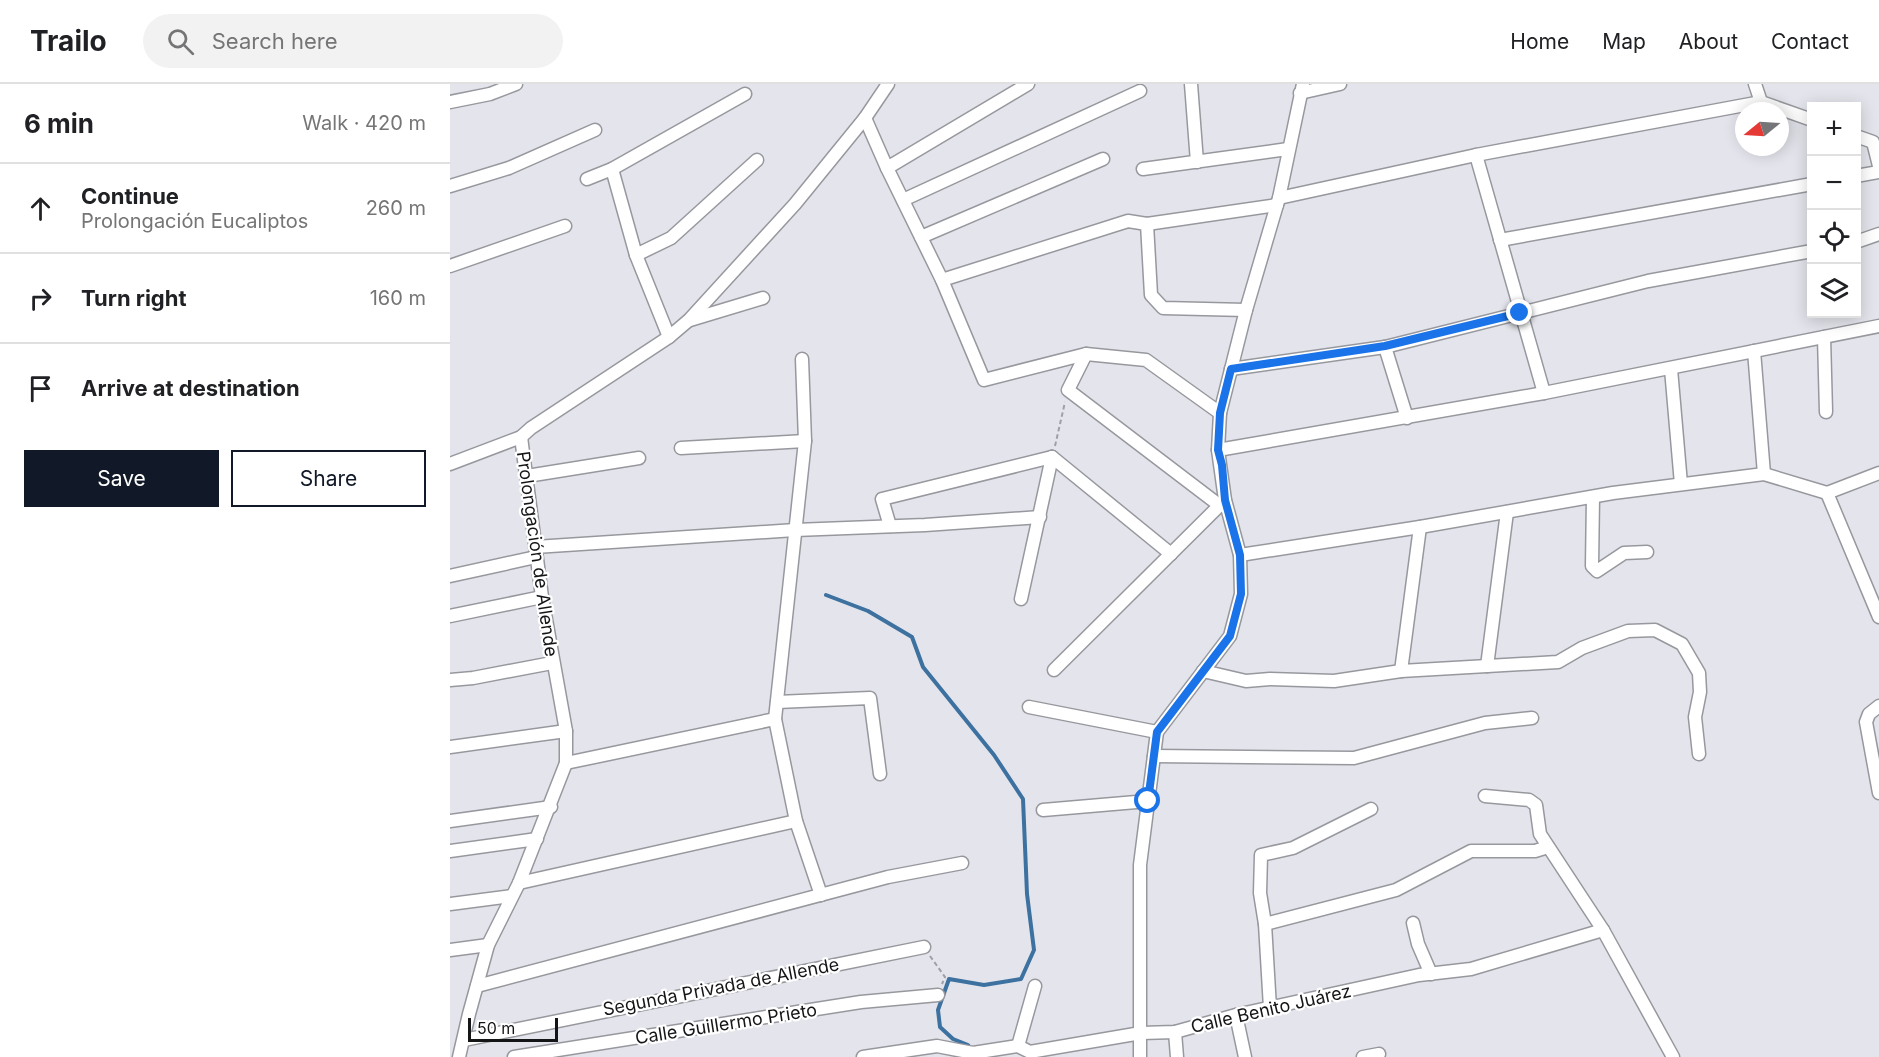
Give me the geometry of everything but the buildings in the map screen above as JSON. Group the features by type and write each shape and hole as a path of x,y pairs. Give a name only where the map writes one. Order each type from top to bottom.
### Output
{"street":[{"path":"450,102 490,94 516,84"},
{"name":"Prolongación de Allende","path":"459,1057 488,945 519,883 567,762 566,731 552,663 521,437 531,428 669,337 689,320 795,204 865,118 885,89 896,84"},
{"path":"887,168 1028,84"},
{"path":"1191,84 1197,162"},
{"path":"1140,1057 1140,865 1157,732 1230,636 1241,594 1240,555 1222,503 1222,465 1218,450 1220,413 1246,310 1278,201 1302,89 1340,84"},
{"path":"1755,84 1761,102"},
{"path":"903,200 1140,91"},
{"path":"587,179 612,170 745,94"},
{"path":"942,280 1128,221 1147,224 1278,201 1476,155 1735,107"},
{"path":"1789,112 1807,118"},
{"path":"865,118 942,280 984,380 1086,354 1146,360 1220,413"},
{"path":"450,186 509,168 595,130"},
{"path":"1861,137 1876,141 1879,166"},
{"path":"1143,168 1288,149"},
{"path":"1476,155 1544,393"},
{"path":"921,237 1103,159"},
{"path":"636,255 670,238 757,160"},
{"path":"612,170 636,255 669,337"},
{"path":"1861,175 1879,172"},
{"path":"1500,240 1807,185"},
{"path":"1147,224 1151,295 1163,308 1246,310"},
{"path":"450,266 565,226"},
{"path":"1861,241 1879,234"},
{"path":"1231,369 1385,346 1648,281 1807,252"},
{"path":"689,320 763,298"},
{"path":"1218,450 1544,393 1879,326"},
{"path":"1824,337 1826,412"},
{"path":"1385,346 1407,418"},
{"path":"1754,351 1764,474"},
{"path":"1086,354 1068,390 1222,503"},
{"path":"802,358 805,441 775,719 796,821 821,895"},
{"path":"1671,369 1681,484"},
{"path":"450,464 521,437"},
{"path":"681,448 805,441"},
{"path":"1021,599 1052,457"},
{"path":"890,526 882,499 1052,457"},
{"path":"1052,457 1171,554"},
{"path":"527,476 639,458"},
{"path":"1240,555 1420,527 1593,496 1681,484 1764,474 1827,493 1879,473"},
{"path":"1827,493 1879,617"},
{"path":"1593,496 1592,566 1597,571 1624,553 1647,552"},
{"path":"1054,670 1222,503"},
{"path":"1487,666 1507,512"},
{"path":"450,576 536,552 795,530 1040,517"},
{"path":"1401,671 1420,527"},
{"path":"450,616 542,597"},
{"path":"1203,671 1246,681 1270,679 1334,681 1401,671 1558,662 1582,648 1628,631 1655,630 1682,644 1699,673 1700,692 1695,717 1698,754"},
{"path":"450,680 473,678 552,663"},
{"path":"777,702 870,698 880,774"},
{"path":"1879,706 1869,714 1866,722 1879,793"},
{"path":"1029,707 1157,732"},
{"path":"1154,756 1354,758 1485,723 1532,718"},
{"path":"567,762 775,719"},
{"path":"450,747 566,731"},
{"path":"1485,796 1529,800 1536,805 1540,834 1603,930 1665,1051 1673,1057"},
{"path":"1043,810 1148,801"},
{"path":"450,821 551,807"},
{"path":"1270,1008 1265,924 1260,893 1261,855 1293,848 1371,809"},
{"path":"519,883 796,821"},
{"path":"450,851 537,839"},
{"path":"1265,924 1396,890 1471,851 1535,851 1548,847"},
{"path":"477,986 888,877 962,863"},
{"path":"450,904 512,896"},
{"path":"1413,923 1418,944 1431,974"},
{"name":"Calle Benito Juárez","path":"863,1057 937,1046 973,1053 1026,1052 1141,1034 1175,1032 1236,1015 1431,974 1471,969 1603,930"},
{"path":"450,950 488,945"},
{"name":"Segunda Privada de Allende","path":"464,1040 924,947"},
{"path":"1026,1052 1035,986"},
{"name":"Calle Guillermo Prieto","path":"513,1057 861,1002 938,995"},
{"path":"1236,1015 1245,1057"},
{"path":"1175,1032 1177,1057"},
{"path":"1363,1057 1379,1054"}],"path":[{"path":"1052,457 1068,390"},
{"path":"924,947 945,977 938,995"}],"waterway":[{"path":"826,595 868,611 912,637 923,667 994,755 1023,799 1027,894 1034,950 1021,979 984,985 949,979 938,1010 940,1027 953,1039 968,1045 970,1049"}],"route":[{"path":"1148,801 1157,732 1230,636 1241,594 1240,555 1225,500 1222,465 1218,450 1220,413 1231,369 1385,346 1520,313"}]}
